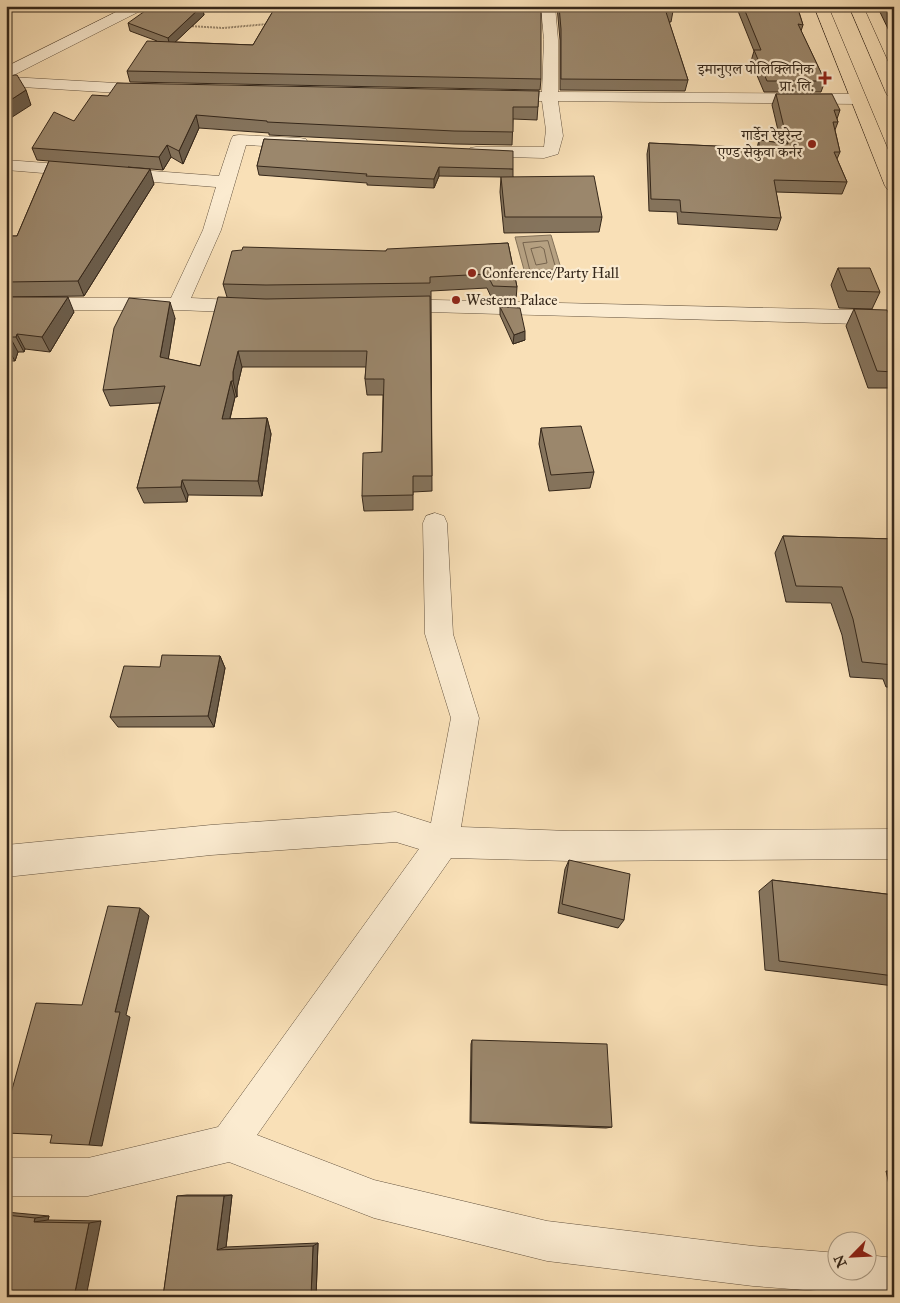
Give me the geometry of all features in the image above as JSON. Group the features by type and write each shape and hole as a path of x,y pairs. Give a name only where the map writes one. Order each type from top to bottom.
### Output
{"main road":[{"path":"821,6 894,186"},
{"path":"856,6 893,90"},
{"path":"846,69 884,69"}],"street":[{"path":"6,73 139,6"},
{"path":"464,152 544,153 552,150 555,141 550,97 552,40 549,8 530,10"},
{"path":"6,81 162,90"},
{"path":"490,96 858,99"},
{"path":"178,304 212,230 239,140 317,144"},
{"path":"6,165 225,182"},
{"path":"6,304 178,304 269,307"},
{"path":"376,305 414,304 608,312 894,318"},
{"path":"229,1143 443,842 465,718 439,634 435,523"},
{"path":"6,861 211,840 396,827 443,842 570,846 894,844"},
{"path":"6,1177 88,1177 229,1143 374,1199 547,1241 753,1266 894,1278"}],"path":[{"path":"188,26 223,28 272,24"}],"water":[{"path":"551,235 563,275 526,277 515,237"}],"building":[{"path":"152,6 202,6 168,38 128,23"},
{"path":"276,6 330,6 337,8 541,6 541,79 127,71 147,41 253,45"},
{"path":"559,6 671,6 673,11 666,12 688,80 561,79"},
{"path":"743,6 797,6 803,25 798,24 825,81 767,81 754,50 761,50"},
{"path":"888,6 894,6 894,18"},
{"path":"17,75 26,90 6,103 6,78"},
{"path":"117,83 539,91 538,107 513,107 513,132 267,122 196,115 179,151 167,145 159,157 32,148 54,112 74,121 92,95 108,96"},
{"path":"776,94 832,94 840,110 834,110 838,122 833,122 840,152 834,152 847,182 774,180 781,218 681,212 680,200 651,199 649,143 759,148 759,140 788,144"},
{"path":"264,139 513,151 513,169 439,167 434,179 366,176 367,174 257,166"},
{"path":"49,161 150,169 78,281 6,282 6,236 17,236"},
{"path":"594,176 602,217 505,217 501,177"},
{"path":"508,243 517,287 493,286 487,274 430,277 430,283 223,284 232,251 242,250 243,247 386,251 387,249"},
{"path":"838,268 870,268 880,292 847,291"},
{"path":"430,296 432,476 413,476 413,495 362,496 363,453 382,452 384,379 365,379 367,351 238,351 233,381 231,381 222,419 267,418 258,481 182,480 181,487 137,488 165,386 103,390 114,328 129,298 170,302 160,357 200,366 218,297 266,299"},
{"path":"6,297 68,297 42,337 17,334 16,337 10,337 7,347"},
{"path":"500,307 520,308 525,331 514,335"},
{"path":"854,309 887,310 894,326 894,372 877,371"},
{"path":"581,426 594,472 551,475 541,428"},
{"path":"783,536 894,539 894,665 862,662 853,619 842,587 796,586"},
{"path":"162,655 220,656 208,716 110,717 124,666 160,667"},
{"path":"569,860 630,874 624,920 562,904"},
{"path":"772,880 894,895 894,976 779,961"},
{"path":"108,906 140,908 115,1012 120,1012 89,1145 50,1143 52,1135 6,1133 6,1111 36,1003 82,1005"},
{"path":"472,1040 607,1044 612,1127 471,1122"},
{"path":"177,1196 224,1196 217,1250 313,1246 311,1297 163,1297"},
{"path":"6,1215 35,1218 34,1222 89,1223 74,1297 6,1297"}],"place":[{"name":"इमानुएल पोलिक्लिनिक प्रा. लि.","path":"825,78"},
{"name":"गार्डेन रेष्टुरेन्ट एण्ड सेकुवा कर्नर","path":"812,144"},
{"name":"Conference/Party Hall","path":"472,273"},
{"name":"Western Palace","path":"456,300"}]}
